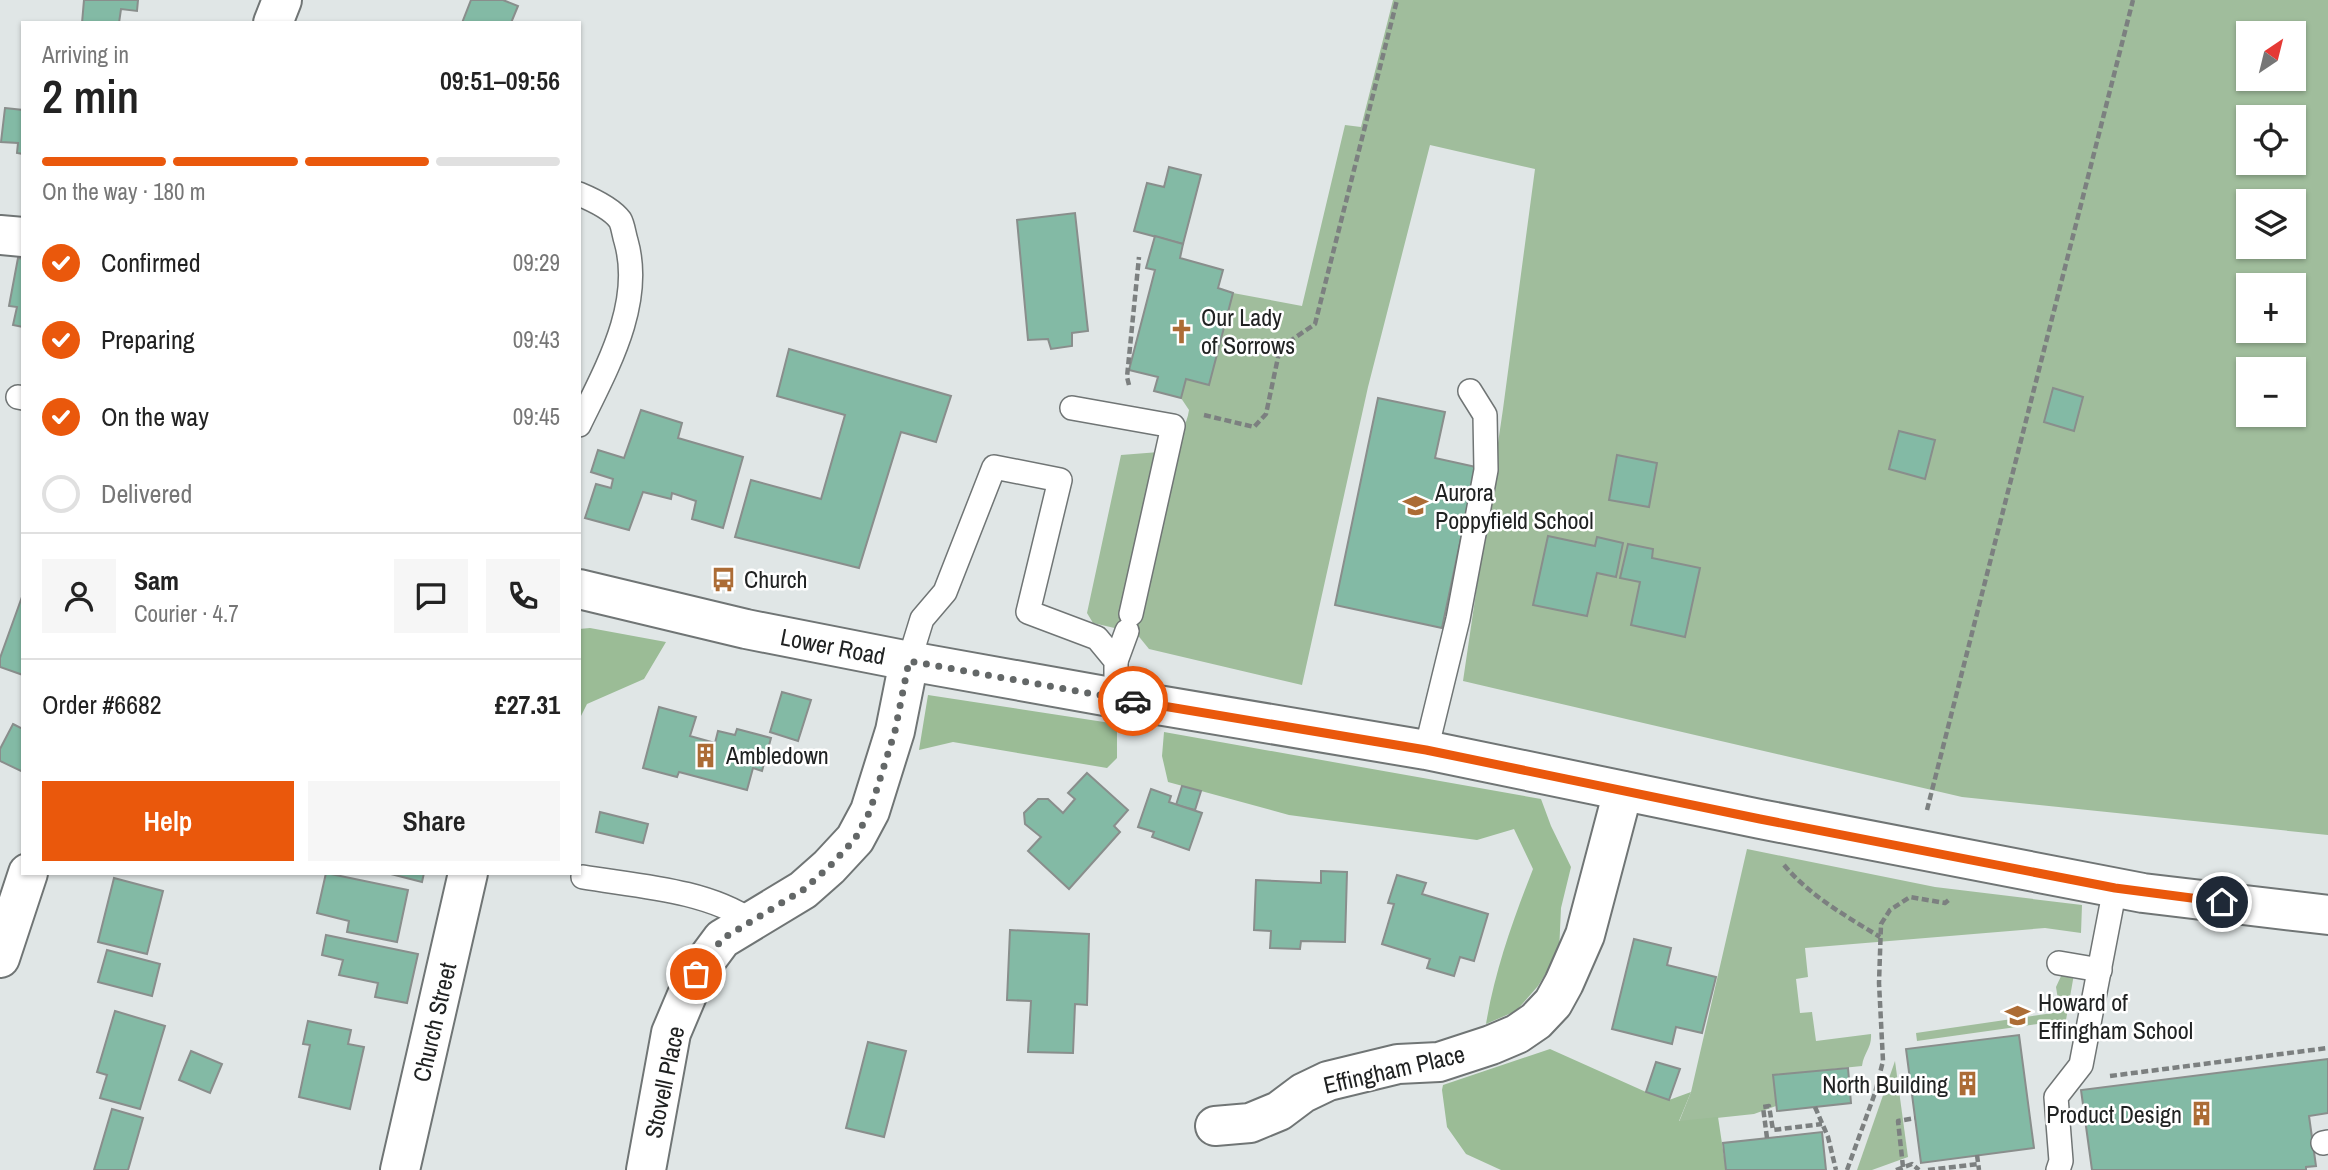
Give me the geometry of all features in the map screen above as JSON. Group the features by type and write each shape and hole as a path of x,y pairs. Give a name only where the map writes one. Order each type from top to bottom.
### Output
{"street":[{"path":"274,21 282,0"},
{"path":"0,235 21,237"},
{"name":"Lower Road","path":"581,589 747,629 909,661 1116,680 1426,750 2115,888 2328,915"},
{"name":"Stovell Place","path":"646,1170 671,1033 696,974 722,939 803,890 855,839 870,811 895,731 909,661"},
{"name":"Effingham Place","path":"1215,1126 1250,1123 1279,1111 1303,1093 1328,1081 1398,1064 1439,1062 1517,1034 1536,1021 1559,993 1586,935 1623,791"},
{"path":"1,949 27,875"},
{"name":"Church Street","path":"400,1170 468,875"}],"lane":[{"path":"581,195 597,202 620,220 628,250 631,293 619,337 581,421"},
{"path":"1426,750 1458,619 1486,470 1485,415 1470,391"},
{"path":"1072,408 1173,426 1116,680"},
{"path":"909,661 922,619 945,592 994,467 1060,480 1028,612 1097,638 1116,680"},
{"path":"583,877 707,898 751,921"},
{"path":"2058,1170 2061,1161 2056,1097 2065,1082 2081,1065 2115,888"},
{"path":"2059,963 2099,970"}],"path":[{"path":"1173,426 1204,415 1254,427 1266,414 1280,348 1315,324 1397,0"},
{"path":"1917,850 2133,0"},
{"path":"1139,257 1127,377 1139,421"},
{"path":"1784,856 1783,864 1794,877 1824,901 1881,937"},
{"path":"1847,1170 1875,1094 1883,1060 1879,983 1881,924 1890,910 1910,897 1945,903 1957,895"},
{"path":"2065,1082 2328,1048"},
{"path":"1767,1138 1763,1107 1769,1106 1775,1137"},
{"path":"1815,1107 1828,1137 1836,1170"},
{"path":"1903,1167 1898,1121 1915,1118"},
{"path":"1774,1131 1822,1124"},
{"path":"1928,1170 1978,1167 1977,1155"},
{"path":"1896,1170 1912,1164 1919,1170"}],"green space":[{"path":"1393,0 2328,0 2328,835 1962,797 1463,681 1535,169 1430,145 1368,387 1302,685 1149,649 1136,633 1093,623 1087,613 1121,455 1172,451 1189,410 1181,398 1186,379 1209,385 1233,293 1302,306 1345,125 1361,127"},
{"path":"590,628 666,642 644,679 587,704 581,716 581,629"},
{"path":"928,695 1117,724 1117,758 1107,768 953,742 919,750"},
{"path":"1164,732 1541,799 1571,867 1561,908 1559,952 1538,986 1516,1011 1486,1024 1505,945 1533,869 1514,829 1477,840 1289,815 1168,782 1162,756"},
{"path":"1747,849 1935,887 2082,905 2081,933 2045,928 1805,948 1808,977 1796,979 1800,1013 1812,1012 1816,1041 1871,1034 1862,1066 1773,1075 1776,1106 1754,1114 1679,1122 1691,1092"},
{"path":"2062,974 2074,974 2066,1020 1917,1041 1916,1033 2060,1012 2056,987"},
{"path":"1550,1049 1669,1100 1691,1092 1679,1121 1718,1117 1726,1170 1501,1170 1466,1154 1447,1127 1443,1085"},
{"path":"1895,1061 1908,1157 1872,1170 1857,1170"}],"building":[{"path":"84,0 138,0 137,11 121,9 119,21 82,21"},
{"path":"471,0 503,0 518,6 512,21 463,21"},
{"path":"5,108 21,110 21,154 17,153 18,143 1,142"},
{"path":"1169,167 1201,175 1183,244 1134,231 1147,183 1164,187"},
{"path":"1075,213 1088,331 1072,333 1072,346 1051,349 1048,339 1028,340 1017,220"},
{"name":"Our Lady of Sorrows","path":"1155,236 1183,244 1180,258 1223,270 1218,288 1233,293 1209,385 1186,379 1181,398 1154,391 1158,377 1129,370 1155,270 1146,268"},
{"path":"18,258 21,259 21,327 13,325 17,307 9,306"},
{"path":"789,349 951,396 936,442 901,432 859,568 735,537 751,480 821,499 845,415 777,396"},
{"path":"2053,388 2083,397 2074,431 2044,422"},
{"path":"1378,398 1445,412 1435,458 1476,467 1442,628 1335,605"},
{"path":"641,410 682,423 678,438 743,457 723,528 692,519 696,501 672,493 671,499 643,492 629,530 585,518 596,484 611,488 613,479 591,472 598,450 624,458"},
{"path":"1899,431 1935,440 1925,479 1889,469"},
{"path":"1617,455 1657,463 1649,507 1609,500"},
{"path":"1548,536 1595,546 1597,537 1623,543 1616,577 1597,573 1587,616 1533,605"},
{"path":"1628,544 1653,549 1652,558 1700,568 1685,637 1631,625 1640,582 1620,578"},
{"path":"21,600 21,674 0,667 0,658"},
{"path":"782,692 811,700 798,741 770,732"},
{"name":"Ambledown","path":"659,707 696,717 690,736 715,743 718,731 735,735 737,729 771,738 762,771 753,768 747,790 679,772 677,777 643,768"},
{"path":"13,724 21,728 21,771 0,761 0,749"},
{"path":"1087,773 1128,810 1114,826 1120,832 1069,889 1028,851 1041,837 1025,824 1024,813 1038,799 1048,799 1063,813 1075,799 1068,793"},
{"path":"1182,786 1201,791 1195,810 1176,805"},
{"path":"1151,789 1171,796 1169,802 1202,813 1189,850 1152,837 1154,832 1138,827"},
{"path":"600,812 648,824 643,843 596,832"},
{"path":"1321,871 1347,872 1345,942 1301,941 1300,949 1270,948 1271,931 1254,930 1256,880 1321,883"},
{"path":"326,875 408,890 397,942 347,932 349,921 317,913"},
{"path":"395,875 424,875 422,882"},
{"path":"1397,875 1426,883 1422,894 1488,914 1474,961 1460,957 1454,976 1427,968 1430,959 1382,944 1394,904 1388,903"},
{"path":"114,878 163,891 147,954 98,942"},
{"path":"1010,930 1089,934 1087,1005 1075,1004 1073,1053 1028,1052 1031,1001 1007,1000"},
{"path":"326,935 418,954 407,1003 375,997 378,983 339,975 343,960 322,955"},
{"path":"1634,939 1671,948 1667,965 1716,977 1702,1033 1676,1027 1672,1044 1612,1029"},
{"path":"107,950 160,964 152,996 98,982"},
{"path":"115,1011 165,1026 140,1109 100,1098 107,1075 97,1072"},
{"path":"308,1021 351,1030 348,1044 364,1047 350,1109 299,1097 310,1045 303,1044"},
{"name":"North Building","path":"2019,1035 2034,1148 1921,1163 1906,1049"},
{"path":"868,1042 906,1051 884,1137 846,1128"},
{"path":"191,1051 222,1064 210,1093 179,1080"},
{"name":"Product Design","path":"2328,1059 2328,1113 2309,1116 2316,1166 2306,1167 2306,1170 2092,1170 2081,1090"},
{"path":"1656,1062 1680,1069 1669,1100 1646,1092"},
{"path":"1848,1068 1851,1103 1777,1111 1773,1075"},
{"path":"112,1109 143,1118 128,1170 94,1170"},
{"path":"1822,1132 1826,1170 1726,1170 1723,1143"}],"way so far":[{"path":"696,974 722,939 803,890 855,839 870,811 895,731 909,661 1133,701"}],"place":[{"name":"Our Lady of Sorrows","path":"1181,331"},
{"name":"Aurora Poppyfield School","path":"1415,506"},
{"name":"Church","path":"724,579"},
{"name":"Ambledown","path":"706,755"},
{"name":"Howard of Effingham School","path":"2018,1016"},
{"name":"North Building","path":"1968,1084"},
{"name":"Product Design","path":"2202,1114"}],"route":[{"path":"1133,701 1426,750 2115,888 2222,902"}]}
